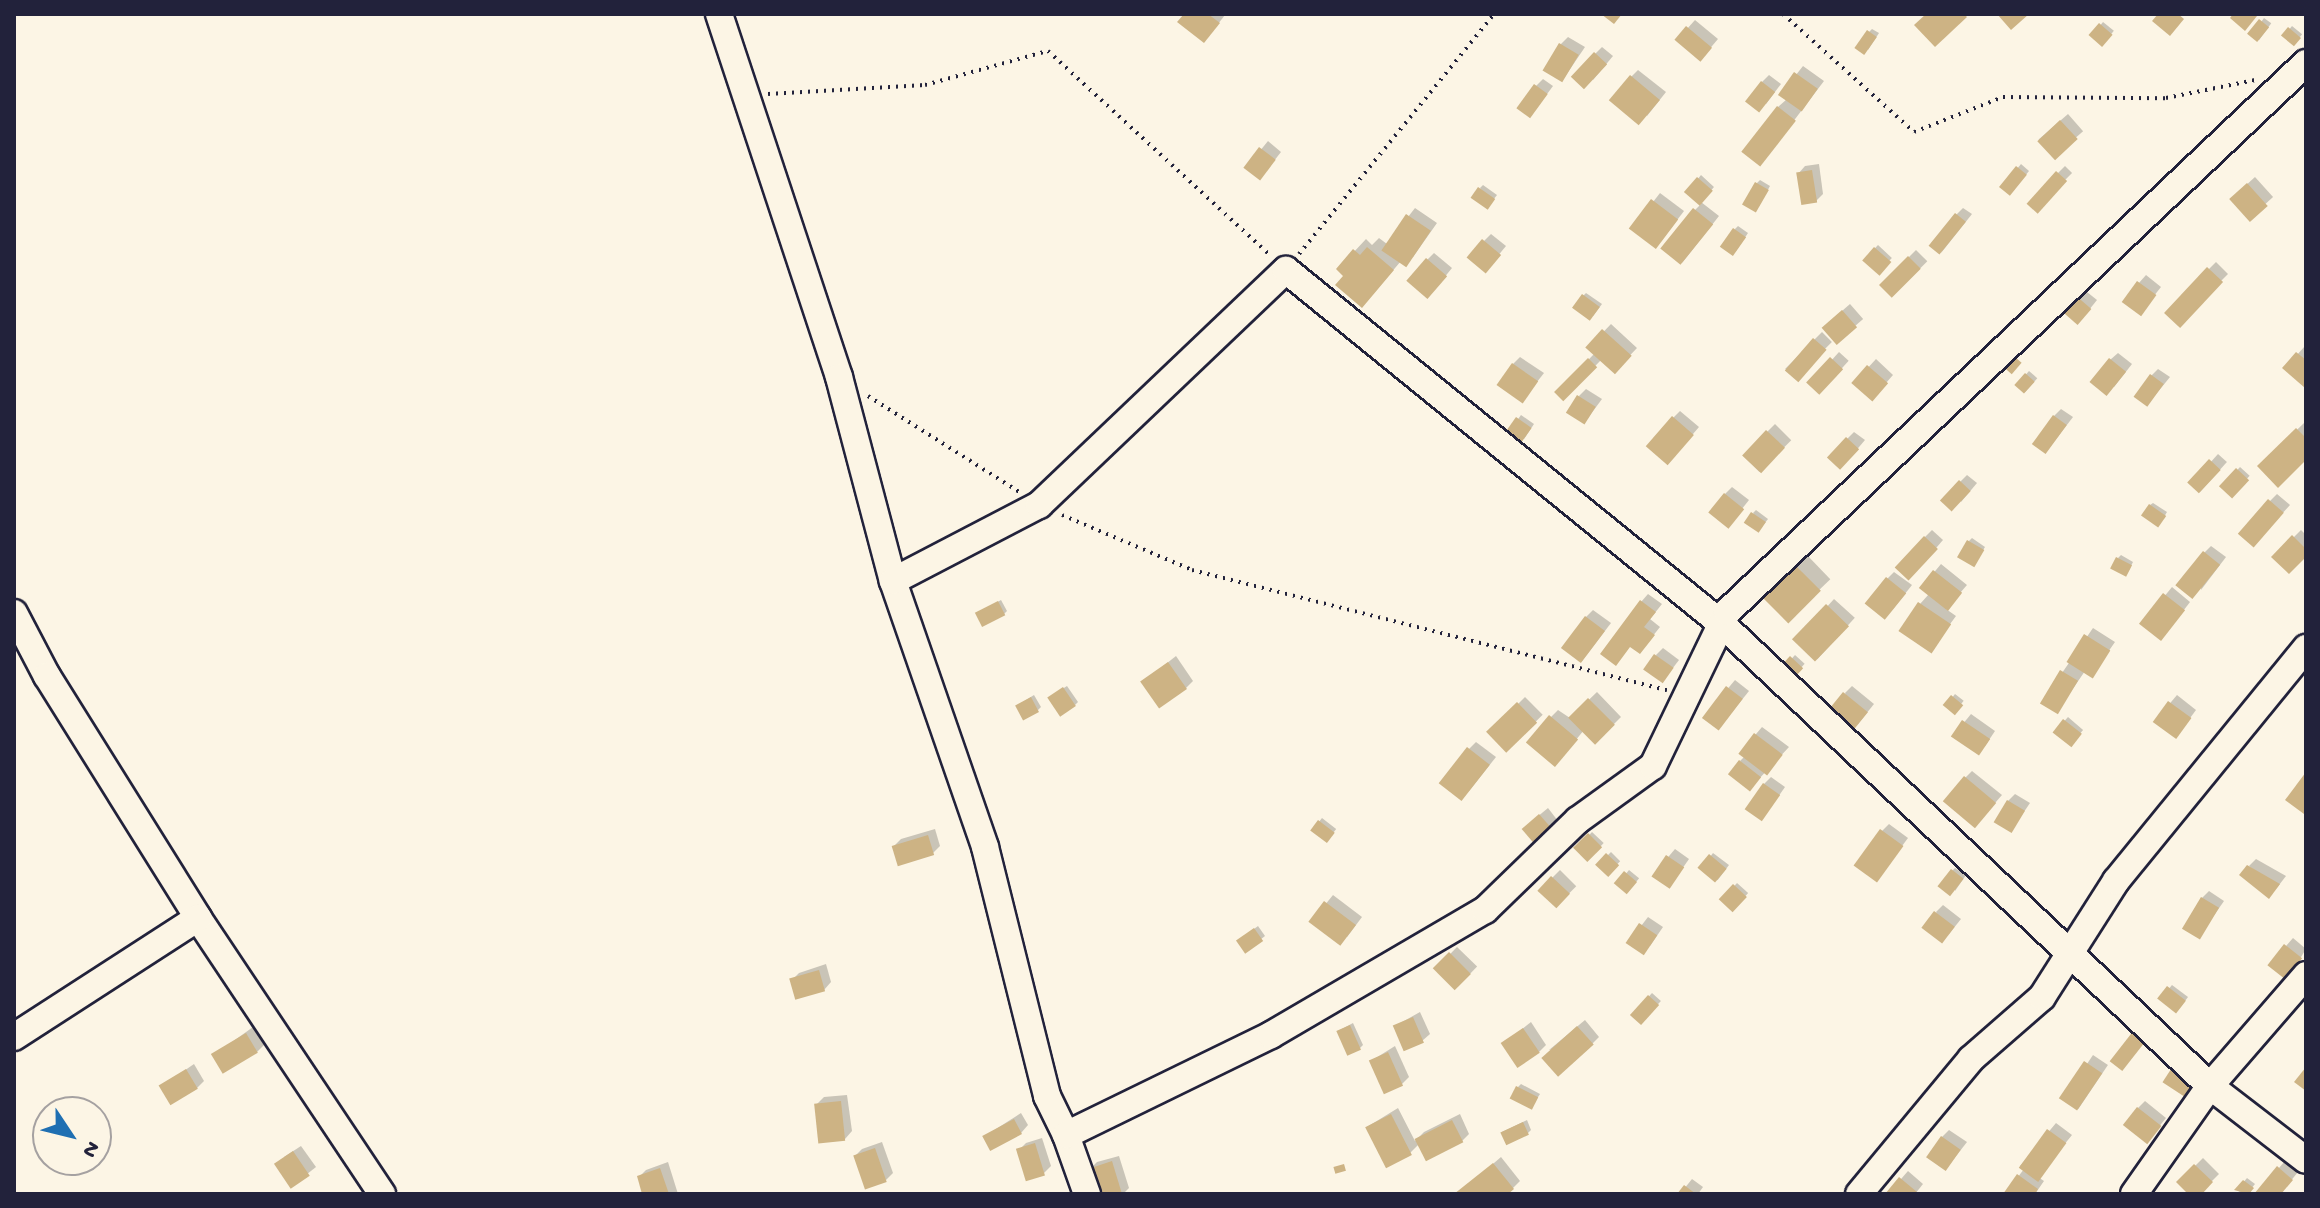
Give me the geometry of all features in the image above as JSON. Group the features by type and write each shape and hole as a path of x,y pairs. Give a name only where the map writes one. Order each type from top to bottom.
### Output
{"street":[{"path":"719,14 839,377 893,581 985,847 1047,1096 1066,1135 1087,1194"},
{"path":"1066,1135 1271,1035 1485,910 1578,820 1653,766 1727,612 2303,67"},
{"path":"893,581 1039,505 1286,270 1434,386 1723,625 2210,1086 2306,1160"},
{"path":"14,613 47,676 198,918 382,1194"},
{"path":"1859,1194 1971,1059 2042,997 2116,881 2306,648"},
{"path":"14,1037 198,918"},
{"path":"2134,1194 2210,1086 2306,975"}],"path":[{"path":"745,95 925,85 1048,51 1286,270 1494,14"},
{"path":"1783,14 1914,132 2003,97 2166,98 2303,67"},
{"path":"839,377 1039,505 1192,570 1689,696"}],"building":[{"path":"1184,14 1208,14 1220,23 1204,43 1177,22"},
{"path":"1601,14 1622,14 1614,24"},
{"path":"1926,14 1964,14 1967,17 1935,47 1914,25"},
{"path":"1997,14 2029,14 2011,30"},
{"path":"2158,14 2178,14 2184,19 2170,36 2152,21"},
{"path":"2233,14 2257,16 2245,31 2230,18"},
{"path":"2259,19 2269,27 2257,42 2247,34"},
{"path":"2099,23 2113,35 2102,47 2089,35"},
{"path":"1686,26 1712,48 1700,62 1674,40"},
{"path":"2288,27 2301,38 2294,46 2281,35"},
{"path":"1867,30 1877,37 1864,55 1854,48"},
{"path":"1559,43 1579,55 1562,82 1543,70"},
{"path":"1594,52 1607,64 1584,89 1571,77"},
{"path":"1794,72 1818,89 1802,112 1778,95"},
{"path":"1630,75 1660,100 1639,125 1609,100"},
{"path":"1761,81 1775,92 1759,113 1745,101"},
{"path":"1534,84 1548,94 1530,118 1516,108"},
{"path":"1777,106 1796,121 1760,166 1741,152"},
{"path":"2060,120 2078,139 2055,160 2037,141"},
{"path":"1259,147 1276,160 1260,180 1243,168"},
{"path":"2016,166 2027,175 2010,196 1999,187"},
{"path":"1812,170 1817,203 1801,205 1796,173"},
{"path":"2056,171 2067,181 2038,214 2027,204"},
{"path":"1697,177 1713,191 1700,206 1684,192"},
{"path":"1755,182 1769,190 1756,213 1742,205"},
{"path":"2247,183 2268,206 2250,222 2229,199"},
{"path":"1478,187 1495,199 1488,210 1471,198"},
{"path":"1651,199 1678,219 1656,249 1629,229"},
{"path":"1693,208 1713,224 1680,265 1660,248"},
{"path":"1955,213 1966,222 1939,254 1929,246"},
{"path":"1406,214 1431,231 1406,267 1381,250"},
{"path":"1733,228 1746,237 1733,256 1720,247"},
{"path":"1482,239 1501,255 1486,273 1467,257"},
{"path":"1367,247 1394,270 1362,308 1335,285 1343,276 1336,269 1353,249 1360,255"},
{"path":"1874,247 1891,262 1880,276 1862,261"},
{"path":"1908,256 1921,269 1892,298 1879,285"},
{"path":"1426,258 1447,276 1427,299 1406,281"},
{"path":"2207,267 2223,282 2180,328 2164,313"},
{"path":"2137,281 2156,295 2141,316 2122,302"},
{"path":"1582,294 1600,307 1590,321 1572,308"},
{"path":"2074,294 2091,309 2078,325 2060,310"},
{"path":"1842,310 1857,327 1837,345 1822,328"},
{"path":"1602,329 1632,356 1615,374 1585,348"},
{"path":"1813,338 1827,350 1798,382 1785,370"},
{"path":"2008,351 2022,363 2012,374 1998,362"},
{"path":"2296,352 2306,360 2305,388 2282,368"},
{"path":"1830,357 1843,369 1819,395 1806,383"},
{"path":"1588,358 1597,367 1563,401 1554,392"},
{"path":"2109,358 2126,372 2107,396 2089,382"},
{"path":"1512,363 1538,381 1523,403 1497,385"},
{"path":"1867,365 1888,383 1872,401 1851,383"},
{"path":"2025,373 2035,382 2024,394 2014,385"},
{"path":"2150,374 2164,384 2147,407 2134,397"},
{"path":"1577,395 1596,407 1585,424 1566,413"},
{"path":"2053,415 2067,425 2046,454 2032,444"},
{"path":"1672,416 1694,435 1668,465 1646,446"},
{"path":"1516,417 1532,428 1521,443 1505,433"},
{"path":"2296,428 2306,438 2306,460 2278,488 2257,466"},
{"path":"1766,430 1785,448 1761,473 1742,456"},
{"path":"1846,437 1859,449 1840,470 1827,457"},
{"path":"2209,459 2221,470 2199,493 2187,482"},
{"path":"2236,468 2249,480 2232,499 2219,486"},
{"path":"1959,480 1971,491 1952,511 1940,500"},
{"path":"1724,493 1744,509 1728,529 1708,512"},
{"path":"2268,499 2284,513 2254,547 2238,534"},
{"path":"2149,504 2166,516 2158,528 2141,515"},
{"path":"1751,512 1766,522 1759,533 1744,523"},
{"path":"2292,535 2306,549 2306,557 2289,574 2271,557"},
{"path":"1924,536 1938,549 1909,580 1895,567"},
{"path":"1967,540 1984,550 1974,567 1957,557"},
{"path":"2203,551 2220,565 2192,599 2175,585"},
{"path":"2116,557 2132,565 2126,577 2110,569"},
{"path":"1794,564 1821,591 1788,623 1761,597"},
{"path":"1933,570 1962,593 1948,611 1919,588"},
{"path":"1886,577 1906,593 1885,620 1865,603"},
{"path":"2163,593 2185,610 2161,641 2139,624"},
{"path":"1640,600 1656,612 1644,627 1655,635 1640,654 1630,647 1616,666 1600,654"},
{"path":"998,601 1005,615 982,627 975,613"},
{"path":"1918,602 1951,624 1932,653 1898,631"},
{"path":"1826,604 1849,626 1815,661 1792,639"},
{"path":"1585,616 1605,631 1581,663 1561,648"},
{"path":"2084,634 2110,650 2093,678 2067,662"},
{"path":"1654,654 1674,668 1663,683 1643,670"},
{"path":"1790,656 1803,668 1792,680 1779,668"},
{"path":"1168,662 1187,689 1159,709 1140,682"},
{"path":"2060,670 2078,681 2058,714 2040,703"},
{"path":"1726,686 1743,699 1719,731 1702,718"},
{"path":"1063,687 1076,706 1060,717 1047,698"},
{"path":"1843,692 1868,712 1850,734 1825,714"},
{"path":"1951,695 1963,705 1955,715 1943,705"},
{"path":"1031,697 1039,712 1023,720 1015,705"},
{"path":"1588,698 1615,725 1595,745 1568,718"},
{"path":"2168,701 2191,718 2176,739 2153,722"},
{"path":"1517,702 1537,723 1506,753 1486,732"},
{"path":"1549,715 1578,739 1555,767 1526,743"},
{"path":"2063,719 2082,734 2071,747 2053,732"},
{"path":"1962,720 1990,739 1979,756 1951,737"},
{"path":"1754,733 1783,755 1767,775 1738,754"},
{"path":"1467,747 1490,765 1462,801 1439,783"},
{"path":"1739,760 1761,777 1750,791 1728,774"},
{"path":"2306,772 2306,811 2304,814 2285,800"},
{"path":"1964,776 1996,803 1975,828 1943,801"},
{"path":"1763,783 1780,795 1762,821 1745,809"},
{"path":"2007,800 2025,811 2012,833 1994,822"},
{"path":"1539,814 1552,829 1535,844 1522,829"},
{"path":"1318,820 1335,833 1327,843 1310,830"},
{"path":"1880,829 1903,846 1877,882 1854,865"},
{"path":"1588,833 1602,847 1587,862 1573,848"},
{"path":"928,835 934,855 898,866 892,846"},
{"path":"1606,853 1619,865 1608,877 1595,865"},
{"path":"1709,854 1727,869 1715,883 1697,868"},
{"path":"1666,855 1684,867 1670,889 1651,877"},
{"path":"2247,865 2280,884 2269,899 2239,875"},
{"path":"1951,869 1964,879 1950,896 1937,886"},
{"path":"1624,871 1637,882 1627,894 1614,883"},
{"path":"1551,876 1570,894 1556,908 1537,891"},
{"path":"1733,884 1747,897 1733,912 1719,899"},
{"path":"2201,897 2219,908 2200,940 2182,929"},
{"path":"1324,901 1356,925 1340,946 1308,922"},
{"path":"1934,911 1955,927 1942,943 1921,928"},
{"path":"1639,923 1657,935 1644,955 1626,943"},
{"path":"1254,928 1263,941 1245,954 1236,941"},
{"path":"2284,944 2302,958 2286,979 2267,965"},
{"path":"1449,952 1471,974 1455,990 1433,968"},
{"path":"819,970 825,991 795,1000 789,979"},
{"path":"2167,986 2186,1001 2176,1013 2157,999"},
{"path":"1648,995 1659,1005 1641,1025 1630,1015"},
{"path":"1413,1017 1424,1043 1404,1051 1393,1026"},
{"path":"1350,1025 1361,1050 1347,1056 1336,1031"},
{"path":"2138,1025 2151,1035 2122,1071 2110,1061"},
{"path":"1577,1026 1594,1045 1558,1077 1541,1058"},
{"path":"1523,1028 1540,1053 1517,1068 1501,1043"},
{"path":"246,1033 258,1053 223,1074 211,1054"},
{"path":"1388,1052 1403,1086 1384,1094 1369,1061"},
{"path":"2084,1061 2102,1073 2077,1111 2059,1098"},
{"path":"2175,1063 2201,1080 2188,1099 2162,1082"},
{"path":"2306,1067 2306,1091 2294,1082"},
{"path":"186,1069 198,1089 170,1105 159,1085"},
{"path":"1516,1086 1538,1097 1532,1110 1510,1098"},
{"path":"841,1101 845,1141 818,1144 814,1104"},
{"path":"2137,1107 2161,1126 2147,1144 2123,1125"},
{"path":"1391,1114 1412,1155 1386,1168 1365,1127"},
{"path":"1014,1119 1022,1134 990,1151 982,1136"},
{"path":"1452,1120 1463,1142 1426,1161 1415,1139"},
{"path":"1523,1122 1529,1135 1506,1145 1500,1133"},
{"path":"2047,1129 2066,1143 2038,1182 2019,1168"},
{"path":"1941,1136 1961,1150 1946,1171 1926,1157"},
{"path":"1035,1143 1045,1176 1026,1181 1016,1149"},
{"path":"875,1148 887,1182 865,1190 853,1155"},
{"path":"293,1151 310,1176 291,1189 274,1164"},
{"path":"1112,1161 1122,1194 1095,1194 1088,1169"},
{"path":"1493,1163 1514,1189 1508,1194 1454,1194"},
{"path":"1344,1164 1346,1171 1335,1174 1333,1167"},
{"path":"2194,1164 2213,1182 2202,1194 2188,1194 2176,1182"},
{"path":"2277,1166 2293,1180 2281,1194 2254,1194"},
{"path":"660,1168 669,1194 642,1194 637,1176"},
{"path":"2017,1174 2038,1189 2035,1194 2003,1194"},
{"path":"1899,1177 1917,1192 1916,1194 1885,1194"},
{"path":"2243,1180 2254,1188 2249,1194 2234,1190"},
{"path":"1684,1185 1696,1194 1677,1194"}]}
